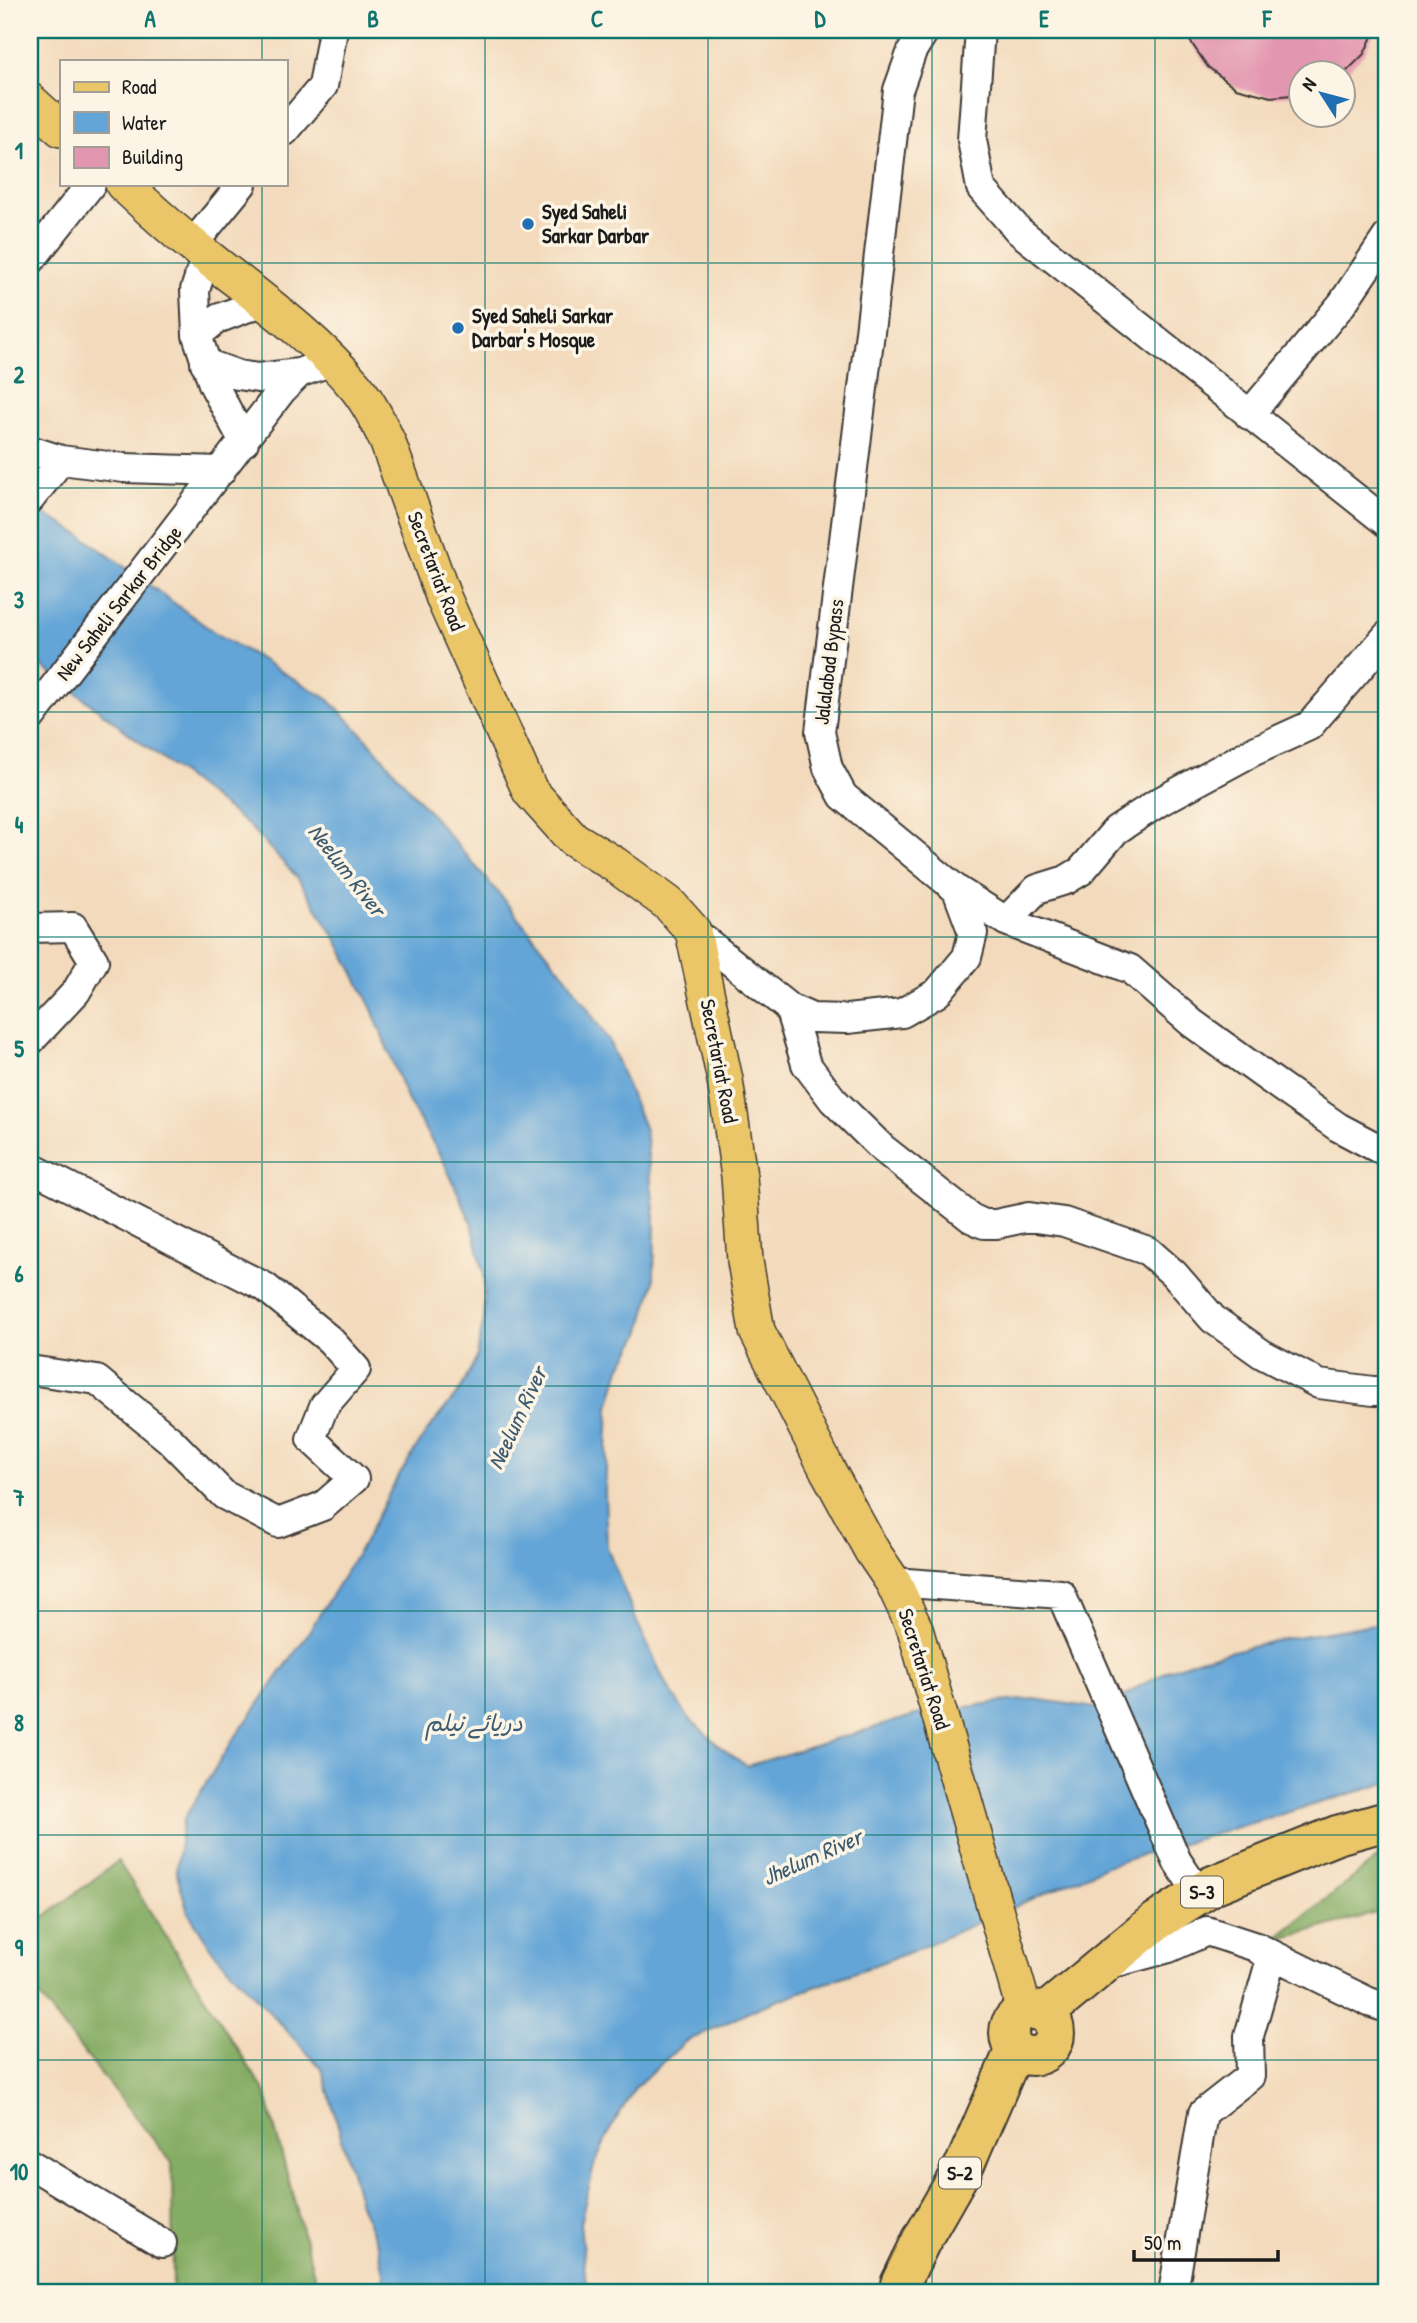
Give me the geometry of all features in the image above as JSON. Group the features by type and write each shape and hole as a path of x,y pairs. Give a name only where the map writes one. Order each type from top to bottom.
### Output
{"highway":[{"name":"S-3","path":"1029,2005 1103,1966 1154,1923 1213,1885 1337,1835 1387,1821"},
{"name":"S-2","path":"900,2293 900,2284 965,2164 1015,2049 1021,2054 1037,2056 1050,2048 1054,2041 1055,2025 1029,2005"}],"main road":[{"path":"30,101 60,128"},
{"name":"Secretariat Road","path":"124,186 264,301 332,361 358,388 382,430 444,599 530,791 573,839 670,904 693,931 725,1080 739,1176 745,1261 757,1331 827,1469 872,1551 893,1582 915,1629 1029,2005"}],"street":[{"path":"287,129 323,86 333,30"},
{"name":"Jalalabad Bypass","path":"693,931 789,1008 812,1018 847,1019 902,1013 937,993 967,957 974,933 957,890 843,796 828,768 820,732 898,90 912,51 925,30"},
{"path":"980,30 972,140 981,188 1019,231 1387,523"},
{"path":"30,261 89,186"},
{"path":"241,186 199,250 195,290 197,335 205,363 213,384 244,442"},
{"path":"1249,415 1342,304 1387,237"},
{"path":"197,335 217,319 264,301"},
{"path":"205,363 238,375 258,378 299,373 332,361"},
{"name":"New Saheli Sarkar Bridge","path":"30,718 282,390 299,373"},
{"path":"30,450 58,463 124,468 215,480"},
{"path":"30,499 58,463"},
{"path":"1006,921 1037,889 1066,880 1081,871 1116,830 1159,802 1252,752 1309,726 1387,636"},
{"path":"957,890 1006,921 1130,969 1192,1023 1264,1075 1338,1126 1387,1153"},
{"path":"30,928 73,928 94,961 76,992 30,1041"},
{"path":"789,1008 806,1065 834,1100 882,1148 971,1219 984,1224 1029,1217 1064,1222 1148,1251 1174,1274 1213,1319 1262,1354 1319,1384 1387,1391"},
{"path":"30,1167 265,1287 330,1340 356,1369 324,1406 311,1439 354,1479 323,1506 278,1523 224,1495 170,1440 97,1380 30,1370"},
{"path":"893,1582 1061,1594 1177,1861 1199,1894"},
{"path":"1103,1966 1169,1948 1207,1931 1264,1953 1387,2008"},
{"path":"1172,2293 1203,2113 1250,2076 1249,2036 1264,1953"},
{"path":"30,2164 162,2243"}],"green space":[{"path":"1387,1851 1387,1910 1273,1941"},
{"path":"118,1861 265,2092 319,2293 173,2293 172,2163 30,1985 30,1928"}],"water":[{"name":"دریائے نیلم","path":"30,505 82,536 214,632 328,699 367,739 500,895 568,979 609,1041 645,1130 655,1218 654,1283 640,1334 620,1368 609,1407 605,1493 607,1547 636,1620 665,1682 687,1716 719,1746 747,1766 916,1715 1034,1699 1095,1708 1116,1703 1167,1671 1199,1659 1284,1639 1387,1622 1387,1783 1109,1865 913,1951 760,2007 685,2042 635,2088 612,2126 594,2166 580,2223 588,2293 382,2293 384,2273 378,2246 361,2207 322,2069 213,1951 188,1912 176,1871 183,1820 231,1743 303,1641 363,1544 395,1482 427,1431 460,1390 476,1359 484,1319 484,1275 472,1224 444,1162 407,1099 371,1007 337,940 297,877 249,826 30,657"}],"building":[{"path":"1185,30 1375,30 1364,54 1358,60 1288,60 1288,95 1271,97 1236,88 1208,67"}],"place":[{"name":"Syed Saheli Sarkar Darbar","path":"528,224"},
{"name":"Syed Saheli Sarkar Darbar's Mosque","path":"458,328"}],"water label":[{"name":"Neelum River","path":"347,870"},
{"name":"Neelum River","path":"517,1418"},
{"name":"Jhelum River","path":"812,1857"}]}
